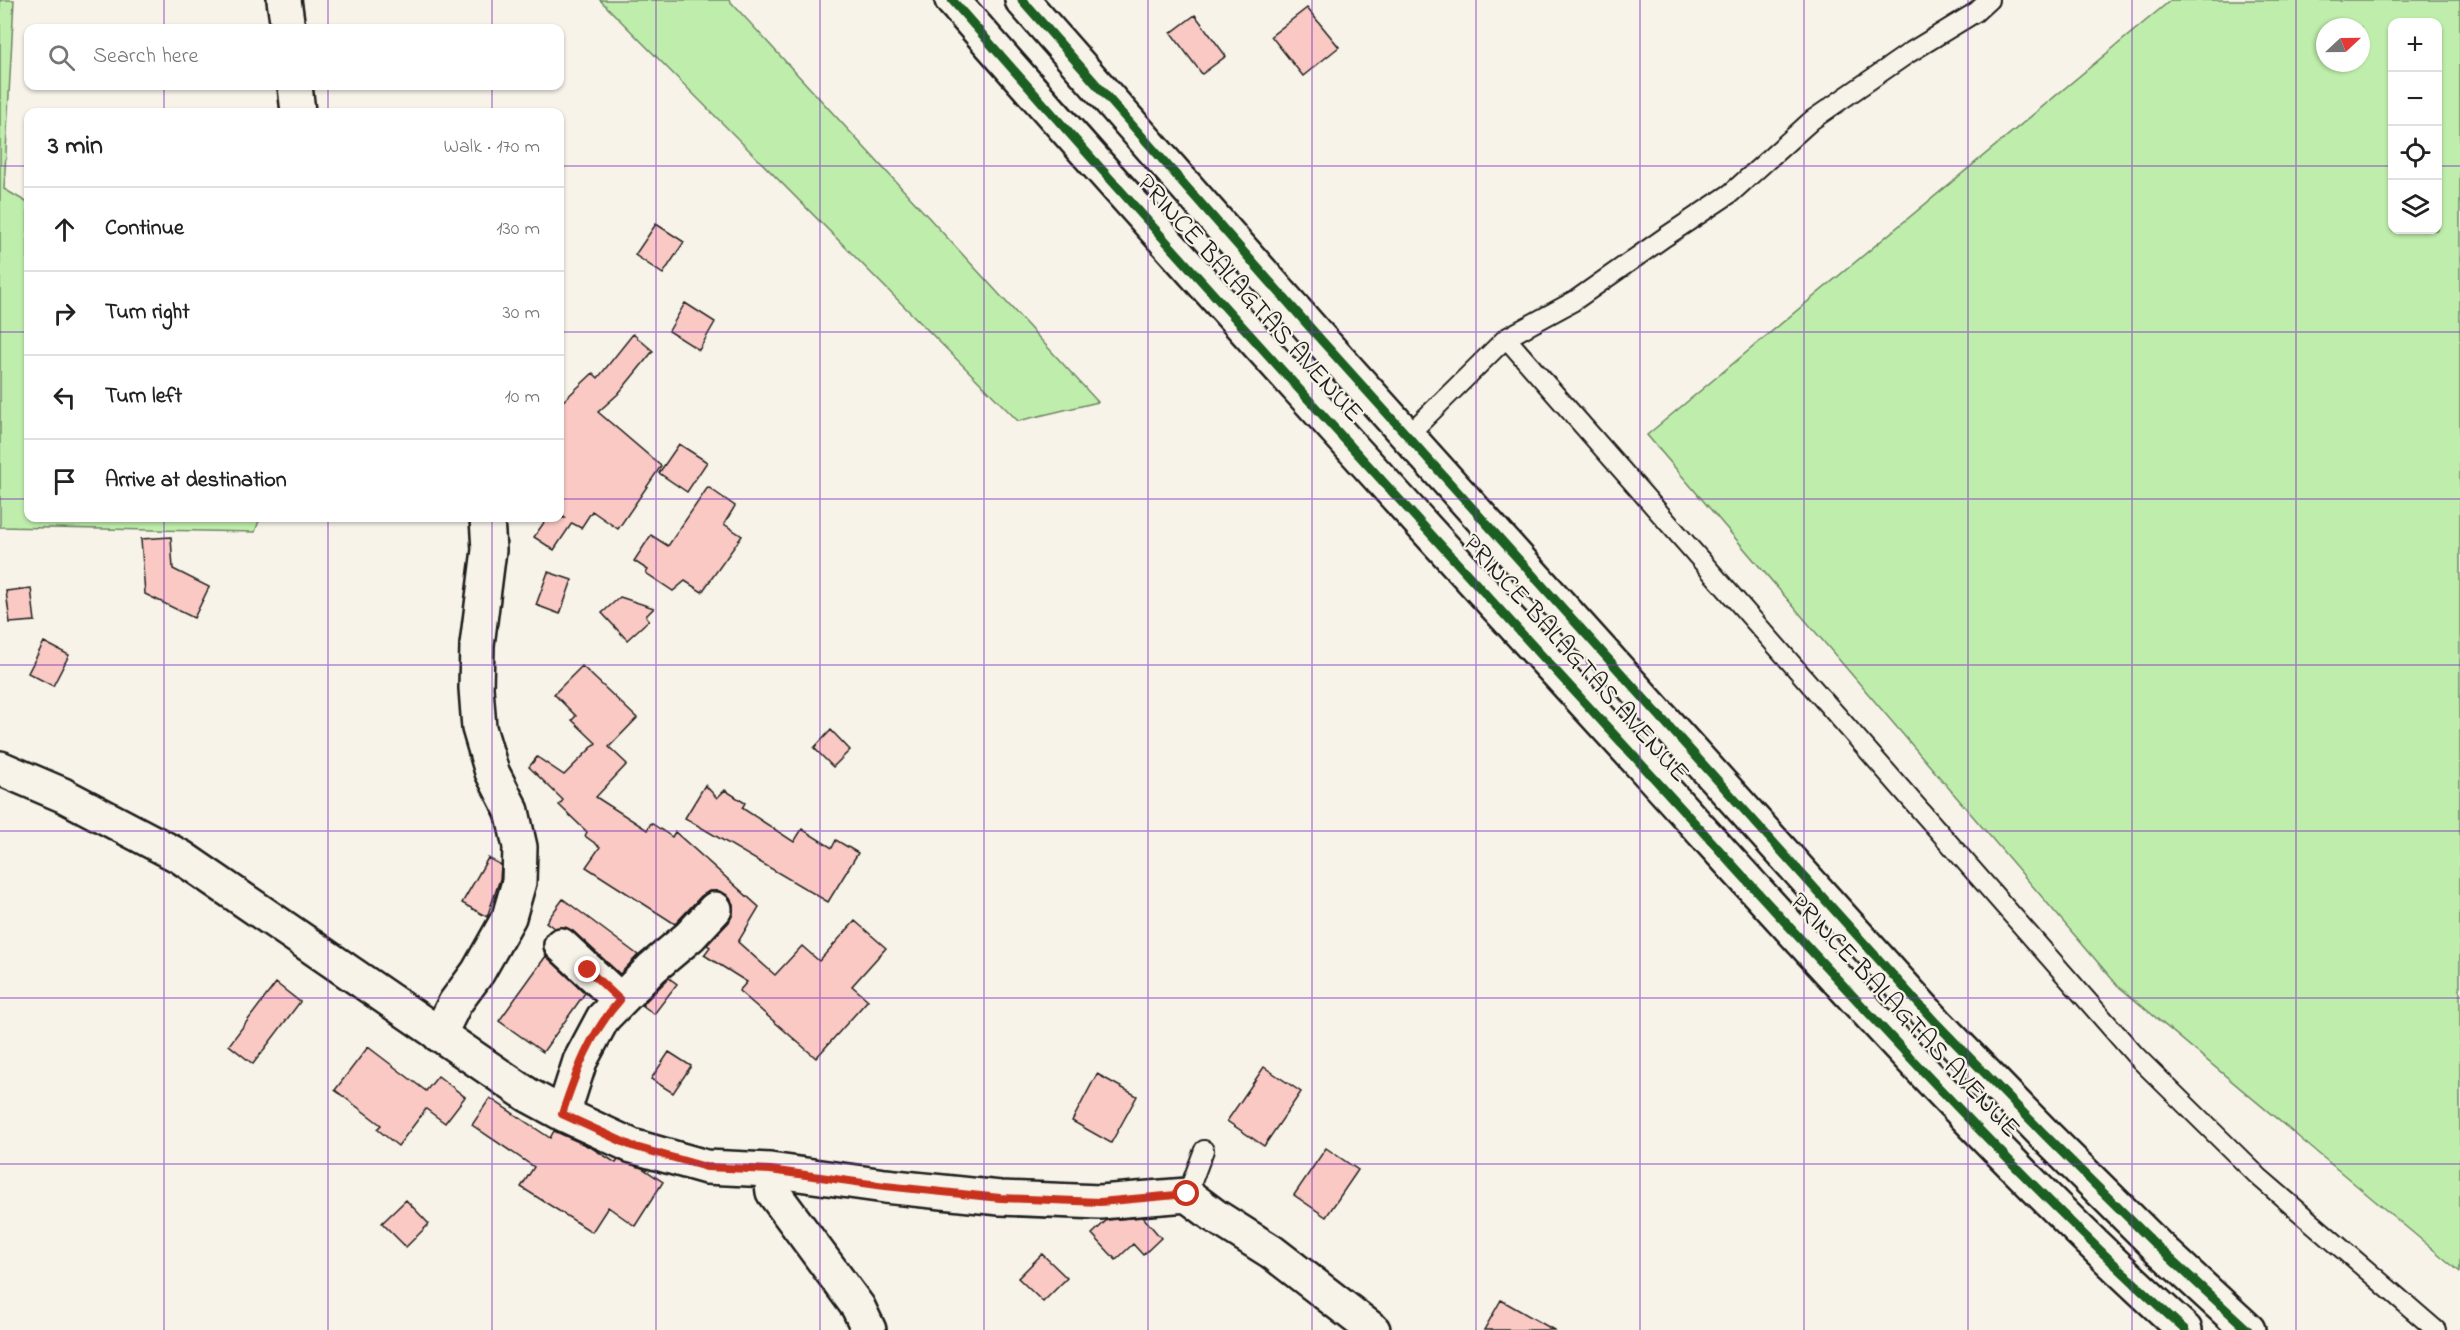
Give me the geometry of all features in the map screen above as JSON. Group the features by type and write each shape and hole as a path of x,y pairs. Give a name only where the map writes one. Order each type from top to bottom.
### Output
{"main road":[{"path":"284,0 287,24"},
{"name":"PRINCE BALAGTAS AVENUE","path":"952,0 1369,467 1903,1051 2128,1279 2185,1330"},
{"name":"PRINCE BALAGTAS AVENUE","path":"1023,0 1407,436 1936,1023 2159,1248 2248,1330"},
{"path":"295,90 298,108"},
{"path":"439,1035 455,1003 478,972 510,917 519,882 520,847 512,811 492,772 479,728 476,688 477,655 489,550 487,522"},
{"path":"0,768 63,795 181,857 528,1095 562,1114 632,1146 706,1167 770,1170 885,1186 1000,1198 1100,1202 1187,1194 1215,1216 1272,1252 1372,1330"},
{"path":"1680,807 1714,776"},
{"path":"562,1114 580,1061 603,1018 670,951 690,936 715,909"},
{"path":"561,945 620,1000"},
{"path":"770,1170 773,1192 858,1307 869,1330"}],"lane":[{"path":"1407,436 1506,338 1574,302 1731,193 1812,120 1909,53 1976,12 1989,0"},
{"path":"1506,338 2135,1054 2259,1177 2436,1330"},
{"path":"1187,1194 1204,1150"}],"green space":[{"path":"0,0 14,0 4,189 24,201 24,522 259,522 255,532 0,527"},
{"path":"600,0 729,0 1098,402 1018,421"},
{"path":"2171,0 2460,0 2460,1272 2118,986 1647,435"}],"building":[{"path":"1307,8 1339,47 1303,76 1271,36"},
{"path":"1195,15 1226,56 1202,74 1171,33"},
{"path":"656,224 684,242 663,274 635,255"},
{"path":"685,303 715,322 699,350 669,331"},
{"path":"633,334 653,351 618,394 598,412 661,466 618,529 592,511 581,528 572,523 554,550 534,537 544,522 564,522 565,518 564,400 593,373 598,378"},
{"path":"679,444 707,462 687,492 659,473"},
{"path":"708,487 735,506 724,524 742,536 702,592 685,581 673,591 646,573 648,570 634,561 651,535 668,546"},
{"path":"171,537 173,569 209,587 194,618 145,594 141,539"},
{"path":"548,572 572,580 560,614 536,605"},
{"path":"31,588 35,621 10,623 6,591"},
{"path":"620,597 654,608 646,616 649,620 627,640 602,613"},
{"path":"44,642 69,655 53,686 28,673"},
{"path":"582,666 637,718 609,747 627,764 596,797 647,830 651,823 672,837 675,832 759,907 738,942 775,975 802,946 819,961 855,921 886,948 852,986 868,1000 816,1058 739,991 747,982 704,955 710,947 707,945 729,922 733,914 733,904 727,895 719,891 709,891 701,896 675,924 586,867 600,847 585,836 587,832 559,805 563,800 529,767 537,757 564,775 596,743 572,720 576,716 554,694"},
{"path":"831,730 850,750 833,767 814,748"},
{"path":"705,785 717,798 725,790 745,803 742,808 794,842 802,829 832,848 836,840 858,853 828,902 685,818"},
{"path":"488,858 501,865 500,879 487,917 462,903"},
{"path":"563,899 638,955 620,974 573,931 565,927 554,928 546,922"},
{"path":"546,956 585,993 543,1052 499,1021"},
{"path":"669,978 677,984 654,1014 642,1005"},
{"path":"276,983 300,1002 253,1064 229,1045"},
{"path":"368,1047 426,1091 438,1076 465,1097 445,1123 426,1109 398,1146 377,1129 381,1125 335,1090"},
{"path":"669,1052 691,1066 673,1093 651,1079"},
{"path":"1264,1067 1301,1092 1264,1146 1227,1121"},
{"path":"1097,1074 1137,1096 1111,1143 1072,1121"},
{"path":"490,1098 550,1138 554,1131 592,1148 616,1163 618,1160 642,1168 663,1182 635,1226 608,1207 592,1232 521,1187 534,1167 472,1125"},
{"path":"1326,1148 1358,1170 1326,1217 1294,1195"},
{"path":"406,1200 429,1224 406,1247 382,1223"},
{"path":"1143,1217 1161,1238 1143,1255 1133,1244 1116,1260 1092,1234 1107,1220"},
{"path":"1042,1254 1067,1278 1043,1302 1018,1278"},
{"path":"1501,1300 1554,1330 1484,1330"}],"cycle path":[{"path":"952,0 1295,384 1840,982 2043,1195 2185,1330"},
{"path":"1022,0 1322,341 1936,1023 2159,1248 2248,1330"}],"route":[{"path":"588,970 620,1000 603,1018 580,1061 562,1114 632,1146 706,1167 770,1170 885,1186 1000,1198 1100,1202 1187,1194"}]}
